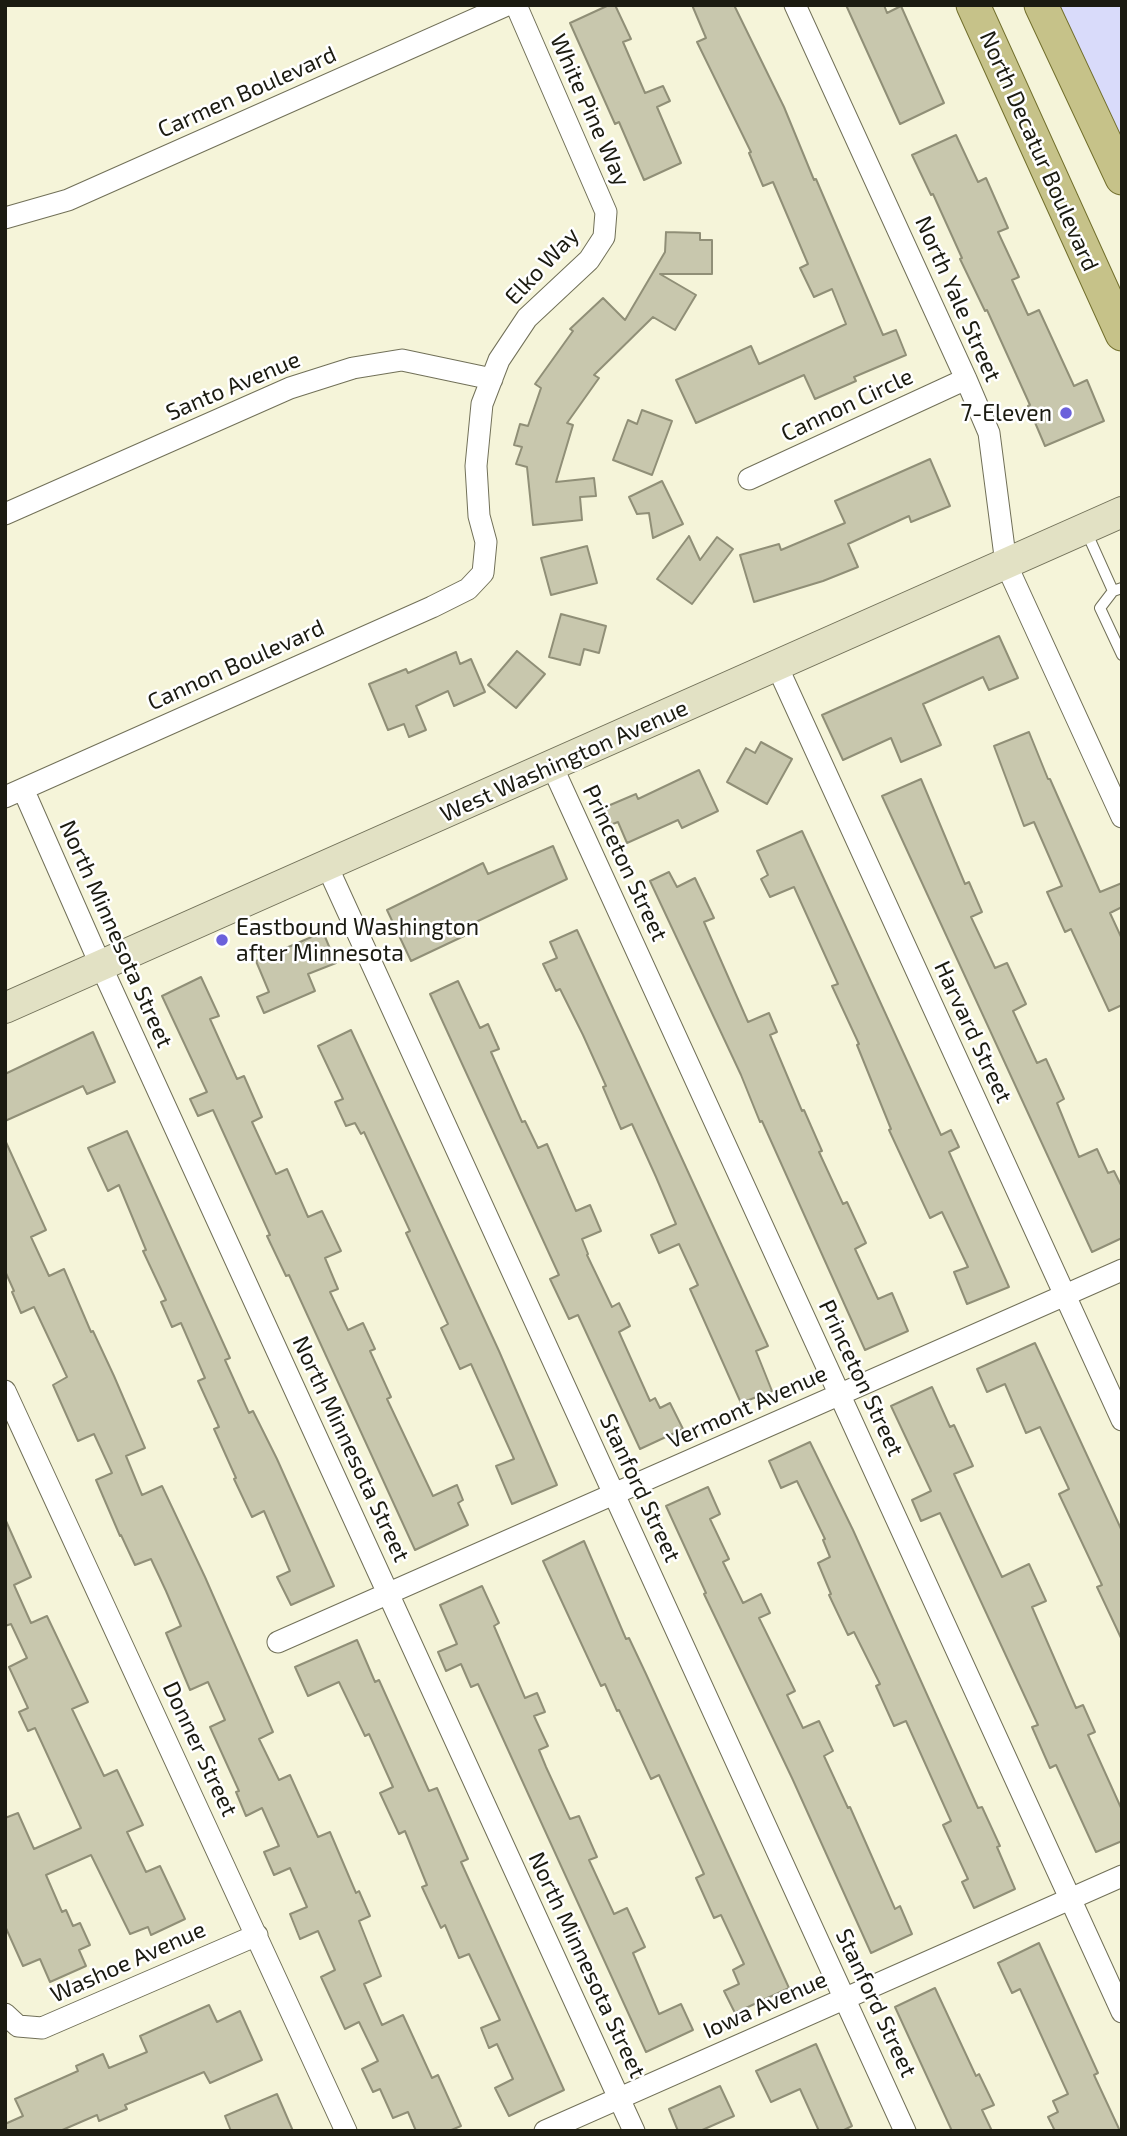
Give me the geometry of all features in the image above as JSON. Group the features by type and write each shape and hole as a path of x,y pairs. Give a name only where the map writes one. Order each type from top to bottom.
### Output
{"main road":[{"name":"North Decatur Boulevard","path":"973,5 1122,334"},
{"path":"1041,5 1122,178"},
{"name":"West Washington Avenue","path":"5,1008 1122,512"}],"street":[{"name":"Carmen Boulevard","path":"5,218 68,200 507,5"},
{"name":"White Pine Way","path":"516,5 606,212 604,237"},
{"name":"North Yale Street","path":"795,5 989,433 1006,564 1122,817"},
{"name":"Elko Way","path":"483,573 486,542 479,516 475,466 482,404 499,360 527,318 589,260 604,237"},
{"name":"Santo Avenue","path":"5,514 290,388 353,368 402,360 492,379"},
{"name":"Cannon Circle","path":"749,480 966,379"},
{"name":"Cannon Boulevard","path":"14,793 432,607 468,589 483,573"},
{"name":"Harvard Street","path":"777,666 1122,1420"},
{"name":"Princeton Street","path":"552,766 1122,2012"},
{"name":"North Minnesota Street","path":"14,793 101,966 634,2131"},
{"name":"Stanford Street","path":"327,866 905,2131"},
{"name":"Vermont Avenue","path":"278,1642 1122,1270"},
{"name":"Donner Street","path":"5,1391 346,2131"},
{"name":"Iowa Avenue","path":"545,2131 1122,1876"},
{"name":"Washoe Avenue","path":"12,2020 42,2028 257,1934"}],"lane":[{"path":"1084,529 1117,590 1100,608 1122,655"}],"shaded area":[{"path":"1042,5 1122,5 1122,195"}],"building":[{"path":"609,5 615,5 631,39 623,42 645,93 663,86 670,101 657,107 681,163 644,180 619,122 615,124 570,23"},
{"path":"692,5 734,5 784,107 883,335 896,330 906,355 854,377 856,381 815,399 804,375 696,423 676,380 751,346 759,364 846,324 832,289 814,297 800,268 808,264 773,182 763,186 749,153 751,152 697,42 706,38"},
{"path":"846,5 884,5 887,13 901,6 944,103 900,124"},
{"path":"956,135 978,182 986,178 1008,228 998,232 1019,277 1012,280 1028,315 1039,310 1074,386 1087,380 1104,421 1045,446 1028,406 1030,405 987,310 985,311 933,194 931,195 912,155"},
{"path":"666,232 700,233 700,240 712,240 712,274 660,274 696,295 675,330 653,317 594,375 599,378 567,423 573,425 556,482 594,478 596,496 580,497 582,520 533,525 527,467 516,464 522,447 514,445 520,424 528,426 541,388 535,384 573,331 570,329 603,298 625,320 665,252"},
{"path":"642,410 672,421 652,475 613,460 628,420 637,424"},
{"path":"930,459 950,506 911,522 909,516 848,544 858,567 823,581 754,602 740,555 779,544 781,550 845,523 835,501"},
{"path":"662,481 683,524 653,538 649,513 637,514 629,497"},
{"path":"689,536 700,560 717,537 733,549 692,604 657,579"},
{"path":"587,546 597,583 551,595 541,558"},
{"path":"561,614 606,626 599,653 584,649 580,665 549,657"},
{"path":"999,636 1018,678 989,690 983,677 923,704 941,745 901,762 891,738 843,760 822,715"},
{"path":"517,651 545,674 516,708 488,685"},
{"path":"456,652 460,664 471,659 485,692 454,706 448,691 416,706 426,730 409,737 404,724 388,730 369,684 406,669 408,673"},
{"path":"1029,732 1100,892 1122,883 1122,907 1110,913 1122,939 1122,1005 1109,1011 1071,929 1065,932 1047,892 1062,886 1034,822 1024,826 994,746"},
{"path":"761,742 792,759 767,804 727,782 746,748 755,753"},
{"path":"699,770 718,811 682,828 678,820 627,843 618,822 610,825 603,808 636,794 638,799"},
{"path":"921,779 965,884 969,882 982,912 971,917 995,968 1007,963 1026,1004 1013,1011 1037,1063 1046,1059 1064,1099 1057,1103 1079,1157 1097,1149 1108,1173 1114,1171 1122,1187 1122,1238 1092,1252 882,796"},
{"path":"802,831 941,1135 951,1130 959,1147 949,1152 1009,1287 967,1304 954,1272 968,1267 942,1212 930,1218 889,1130 891,1129 857,1045 859,1044 832,986 838,984 794,887 770,897 761,879 768,875 757,851"},
{"path":"553,846 567,879 461,929 464,936 411,961 387,910 483,863 488,874"},
{"path":"669,872 677,887 695,878 714,918 704,922 748,1022 769,1013 777,1032 770,1035 822,1151 819,1152 843,1204 847,1202 866,1243 855,1249 878,1299 892,1293 908,1331 865,1350 650,881"},
{"path":"577,930 768,1346 756,1351 772,1391 741,1403 690,1289 698,1285 679,1244 659,1253 651,1235 676,1224 656,1177 632,1124 621,1129 603,1087 606,1086 583,1035 560,989 556,991 543,964 557,958 550,942"},
{"path":"323,932 336,963 308,974 315,991 264,1013 257,997 269,992 256,961"},
{"path":"201,977 219,1016 210,1019 237,1079 244,1076 262,1117 252,1122 276,1174 287,1169 308,1217 322,1211 341,1251 325,1258 338,1289 330,1292 348,1330 363,1323 375,1349 370,1351 391,1397 387,1399 433,1496 457,1485 463,1500 458,1503 468,1525 415,1550 289,1275 286,1276 267,1236 270,1235 213,1110 198,1116 190,1099 207,1092 162,996"},
{"path":"458,981 480,1028 488,1024 499,1049 491,1052 522,1122 525,1121 538,1148 547,1144 576,1211 590,1205 601,1231 582,1239 587,1255 612,1307 619,1303 630,1326 619,1332 650,1401 655,1398 660,1408 670,1403 683,1429 640,1449 578,1315 569,1319 550,1279 559,1275 430,994"},
{"path":"351,1030 499,1351 557,1485 512,1504 496,1466 514,1459 471,1364 460,1369 441,1328 448,1324 406,1233 410,1231 364,1132 361,1134 355,1123 346,1126 335,1102 343,1099 318,1046"},
{"path":"93,1032 115,1082 87,1094 83,1086 5,1121 5,1074"},
{"path":"127,1131 230,1358 225,1360 249,1413 253,1411 277,1459 334,1586 291,1605 277,1577 290,1571 264,1511 252,1517 234,1479 236,1478 214,1429 219,1427 198,1381 205,1378 181,1323 172,1327 161,1302 166,1300 143,1251 146,1250 119,1185 108,1191 88,1148"},
{"path":"5,1140 46,1230 31,1237 49,1276 64,1269 145,1448 126,1456 142,1495 162,1486 273,1732 259,1739 279,1780 290,1775 318,1837 330,1832 356,1893 359,1891 370,1916 359,1921 381,1976 364,1984 382,2025 403,2015 432,2078 438,2075 461,2126 449,2131 416,2131 408,2112 393,2118 380,2089 373,2092 362,2069 378,2061 359,2022 345,2029 321,1977 335,1970 318,1931 300,1939 290,1914 307,1907 290,1868 274,1875 264,1852 279,1846 262,1808 246,1816 236,1792 239,1791 210,1727 225,1720 208,1682 190,1690 166,1633 181,1626 166,1591 151,1559 135,1565 120,1536 96,1480 112,1473 94,1434 78,1441 53,1385 67,1377 34,1307 21,1313 12,1292 14,1291 5,1271"},
{"path":"1035,1343 1122,1531 1122,1640 1097,1587 1102,1585 1059,1494 1069,1489 1040,1427 1026,1433 1005,1384 987,1392 977,1369"},
{"path":"932,1387 950,1427 954,1425 973,1466 954,1474 1002,1577 1029,1564 1046,1601 1032,1607 1076,1708 1083,1705 1095,1732 1088,1735 1122,1810 1122,1841 1096,1852 1056,1765 1050,1768 1032,1727 1038,1725 940,1513 921,1521 912,1500 931,1491 891,1406"},
{"path":"810,1442 853,1530 978,1808 982,1807 1000,1846 997,1847 1015,1889 974,1908 962,1882 968,1879 943,1825 951,1821 906,1721 894,1726 876,1686 880,1684 854,1632 848,1635 829,1595 831,1594 818,1563 830,1557 823,1540 825,1539 797,1481 781,1488 769,1461"},
{"path":"708,1487 720,1514 710,1519 729,1559 723,1562 743,1603 761,1594 770,1613 759,1618 795,1691 787,1695 803,1728 819,1721 833,1751 824,1756 848,1808 850,1807 895,1909 900,1906 912,1934 871,1953 792,1778 704,1594 706,1593 666,1506"},
{"path":"6,1521 31,1577 14,1585 31,1623 47,1616 88,1702 72,1709 104,1776 117,1770 143,1825 127,1832 146,1872 160,1866 185,1919 151,1935 148,1927 130,1934 91,1855 46,1875 62,1912 66,1910 73,1926 80,1923 90,1945 79,1950 86,1966 50,1982 40,1959 23,1966 5,1926 5,1818 18,1813 34,1849 81,1828 35,1728 28,1731 19,1712 28,1708 9,1667 27,1658 11,1624 5,1626"},
{"path":"584,1541 626,1639 629,1638 646,1674 789,1988 735,2013 724,1991 739,1984 733,1970 744,1964 721,1915 714,1918 696,1878 704,1874 659,1775 651,1779 619,1710 617,1711 605,1684 601,1686 543,1561"},
{"path":"482,1586 499,1623 494,1626 525,1698 537,1693 545,1712 534,1716 548,1746 539,1750 546,1767 570,1819 579,1816 597,1857 589,1860 614,1914 627,1908 645,1947 633,1953 659,2014 681,2004 693,2030 646,2052 478,1684 471,1687 461,1664 446,1671 438,1652 457,1644 440,1605"},
{"path":"357,1640 375,1682 379,1680 429,1791 437,1788 468,1859 461,1862 564,2090 509,2116 495,2088 513,2079 497,2044 489,2048 481,2028 500,2020 469,1954 459,1958 445,1925 441,1928 422,1887 427,1885 405,1831 399,1834 380,1793 393,1787 369,1734 365,1736 339,1682 308,1696 295,1667"},
{"path":"1039,1943 1098,2073 1094,2075 1120,2131 1055,2131 1048,2117 1058,2112 1053,2101 1068,2094 1020,1989 1012,1993 998,1963"},
{"path":"935,1988 976,2076 979,2074 994,2105 982,2110 992,2131 952,2131 895,2007"},
{"path":"209,2005 217,2022 240,2011 262,2060 210,2083 204,2072 125,2105 127,2109 99,2121 97,2115 60,2131 5,2131 5,2124 23,2116 15,2099 78,2071 76,2066 103,2054 109,2068 147,2052 140,2036"},
{"path":"816,2044 852,2126 842,2131 819,2131 800,2089 771,2102 756,2071"},
{"path":"720,2086 734,2116 700,2131 678,2131 669,2109"},
{"path":"277,2094 293,2131 231,2131 225,2116"}],"place":[{"name":"7-Eleven","path":"1066,413"},
{"name":"Eastbound Washington after Minnesota","path":"222,940"}]}
